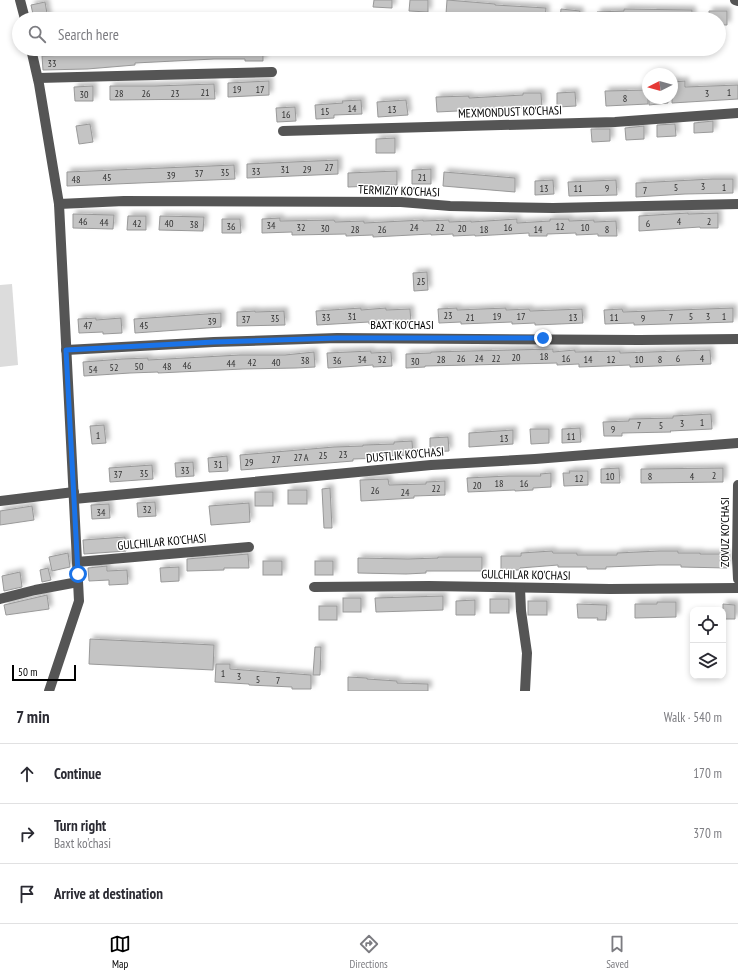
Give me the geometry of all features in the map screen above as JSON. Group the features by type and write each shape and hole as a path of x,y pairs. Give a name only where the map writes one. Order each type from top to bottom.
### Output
{"street":[{"path":"20,0 23,12"},
{"path":"33,56 38,78 59,204 79,602 49,691"},
{"path":"38,78 272,72"},
{"name":"MEXMONDUST KO'CHASI","path":"283,131 615,122 738,113"},
{"name":"TERMIZIY KO'CHASI","path":"59,204 124,201 401,202 450,206 553,208 738,204"},
{"name":"BAXT KO'CHASI","path":"66,350 214,342 337,338 640,340 738,339"},
{"name":"DUSTLIK KO'CHASI","path":"0,501 431,465 535,459 738,443"},
{"name":"ZOVUZ KO'CHASI","path":"738,485 738,579"},
{"name":"GULCHILAR KO'CHASI","path":"77,562 249,547"},
{"path":"0,599 35,590 78,582"},
{"name":"GULCHILAR KO'CHASI","path":"314,587 430,586 610,589 738,588"},
{"path":"520,588 521,611 527,653 525,691"}],"shaded area":[{"path":"12,284 18,365 0,367 0,285"}],"building":[{"path":"374,0 392,0 392,8 373,7"},
{"path":"410,0 428,0 428,12 409,11"},
{"path":"447,0 546,8 546,12 446,12"},
{"path":"45,2 47,12 32,12 31,5"},
{"path":"561,9 580,11 580,12 561,12"},
{"path":"624,9 692,10 692,12 597,12 624,11"},
{"path":"727,11 727,25 726,12 709,12"},
{"path":"42,56 263,56 263,61 245,61 245,59 214,59 135,63 135,65 87,69 43,70"},
{"path":"269,81 269,95 228,97 228,83"},
{"path":"685,81 685,87 738,85 738,99 678,103 678,82"},
{"path":"214,84 215,99 110,100 110,86"},
{"path":"93,86 93,101 75,101 74,87"},
{"path":"642,90 642,104 648,104 606,106 605,91"},
{"path":"575,92 576,106 557,107 557,93"},
{"path":"523,93 541,93 542,107 437,112 436,97 469,96 469,98 523,95"},
{"path":"361,100 362,114 334,115 334,118 316,119 315,105"},
{"path":"406,100 408,115 378,117 377,102"},
{"path":"295,107 296,121 277,122 276,108"},
{"path":"713,121 713,132 694,133 694,123"},
{"path":"90,124 93,142 79,144 76,126"},
{"path":"675,124 676,136 657,137 657,125"},
{"path":"644,126 644,139 626,140 625,128"},
{"path":"591,129 610,129 610,141 592,142"},
{"path":"395,138 395,153 376,153 376,139"},
{"path":"338,160 338,174 247,178 247,164"},
{"path":"234,165 235,179 67,186 67,172"},
{"path":"431,169 431,184 412,184 412,170"},
{"path":"397,171 397,185 348,187 348,173"},
{"path":"444,172 515,178 515,192 443,186"},
{"path":"733,179 733,193 636,197 636,183"},
{"path":"553,180 554,194 535,195 535,181"},
{"path":"616,180 617,195 569,196 568,182"},
{"path":"718,213 718,228 700,227 639,231 639,216"},
{"path":"73,214 114,215 113,229 73,228"},
{"path":"128,216 146,216 146,230 127,230"},
{"path":"160,216 204,217 203,231 159,230"},
{"path":"280,218 280,221 334,220 335,222 364,221 364,223 423,220 471,222 517,219 517,223 550,221 550,219 569,219 569,221 594,220 594,222 616,221 617,236 598,236 598,234 576,235 576,233 529,236 529,233 475,236 431,234 373,237 373,235 346,236 346,234 292,235 292,232 262,233 262,219"},
{"path":"222,219 240,219 241,233 222,233"},
{"path":"427,272 428,290 414,291 413,273"},
{"path":"361,308 361,310 386,308 386,310 410,309 411,323 393,324 393,322 369,324 369,322 317,325 316,311"},
{"path":"457,308 457,310 506,308 506,310 529,309 530,311 582,309 583,323 535,325 535,323 512,324 512,322 461,324 461,322 439,323 438,309"},
{"path":"733,308 733,322 634,325 634,323 605,324 604,310 622,309 623,312"},
{"path":"284,311 285,325 237,326 237,312"},
{"path":"221,313 221,327 135,333 134,319"},
{"path":"96,318 96,320 121,318 122,333 79,333 78,319"},
{"path":"553,349 553,352 575,350 575,352 620,351 620,353 710,350 711,364 579,367 579,364 557,365 557,363 425,366 406,368 406,354"},
{"path":"371,351 371,353 391,352 392,366 373,367 373,365 328,368 327,353"},
{"path":"314,352 315,367 130,373 84,376 83,362 148,358 148,360 240,355 285,355"},
{"path":"711,414 712,429 622,433 622,436 604,436 603,422"},
{"path":"104,425 106,443 92,444 90,426"},
{"path":"580,428 581,442 562,443 562,429"},
{"path":"530,429 549,429 549,443 531,444"},
{"path":"513,430 513,444 469,447 469,433"},
{"path":"448,437 449,451 430,452 430,438"},
{"path":"412,441 413,455 382,456 382,458 353,459 353,461 241,470 240,455 334,447 394,444 394,442"},
{"path":"227,456 228,471 209,472 208,458"},
{"path":"193,462 194,476 176,477 175,463"},
{"path":"152,465 153,479 110,482 109,468"},
{"path":"619,468 620,483 601,483 601,469"},
{"path":"723,468 723,482 641,483 641,469"},
{"path":"569,471 588,471 588,485 564,486 563,473 570,473"},
{"path":"551,473 551,487 533,488 533,490 468,492 467,478 541,476 540,474"},
{"path":"388,479 389,485 426,484 426,482 445,481 445,495 414,496 414,498 361,501 360,480"},
{"path":"330,488 332,528 324,528 322,489"},
{"path":"288,490 307,490 307,504 288,504"},
{"path":"255,492 273,492 273,506 255,506"},
{"path":"155,502 156,516 138,517 137,503"},
{"path":"249,503 250,522 211,525 209,506"},
{"path":"109,504 110,518 92,519 91,505"},
{"path":"32,506 34,520 0,525 0,511"},
{"path":"125,537 126,551 84,554 83,540"},
{"path":"552,551 553,553 577,553 577,555 617,555 617,553 659,551 727,554 727,568 658,565 587,569 587,567 558,567 558,565 520,568 520,570 501,570 501,556 521,556 521,553"},
{"path":"68,553 70,567 52,571 49,557"},
{"path":"248,554 249,568 224,568 224,570 187,571 187,559"},
{"path":"482,557 482,571 426,571 426,573 406,574 358,573 358,558 408,559"},
{"path":"263,561 282,561 282,575 263,575"},
{"path":"315,561 333,561 333,575 315,575"},
{"path":"107,566 107,571 127,570 128,584 109,585 109,580 89,581 88,568"},
{"path":"179,567 179,581 161,582 160,568"},
{"path":"48,568 51,580 42,582 40,570"},
{"path":"20,572 22,587 4,591 2,576"},
{"path":"47,595 49,609 6,615 4,605"},
{"path":"443,596 443,610 376,612 375,598"},
{"path":"343,598 361,598 361,612 343,612"},
{"path":"490,599 509,599 509,613 490,613"},
{"path":"475,600 475,615 456,615 456,601"},
{"path":"528,601 547,601 547,615 528,615"},
{"path":"657,602 676,602 676,617 635,618 635,604 657,604"},
{"path":"577,604 607,605 606,620 597,620 598,618 578,618"},
{"path":"723,604 735,605 735,619 726,619 726,607 723,607"},
{"path":"319,606 337,606 337,620 319,620"},
{"path":"90,639 214,645 213,670 89,664"},
{"path":"315,647 321,647 320,675 313,675"},
{"path":"216,664 230,664 230,669 311,675 311,689 292,689 292,687 215,682"},
{"path":"348,677 397,681 397,683 428,684 428,691 348,691"}],"route":[{"path":"78,574 66,350 214,342 337,338 543,338"}]}
